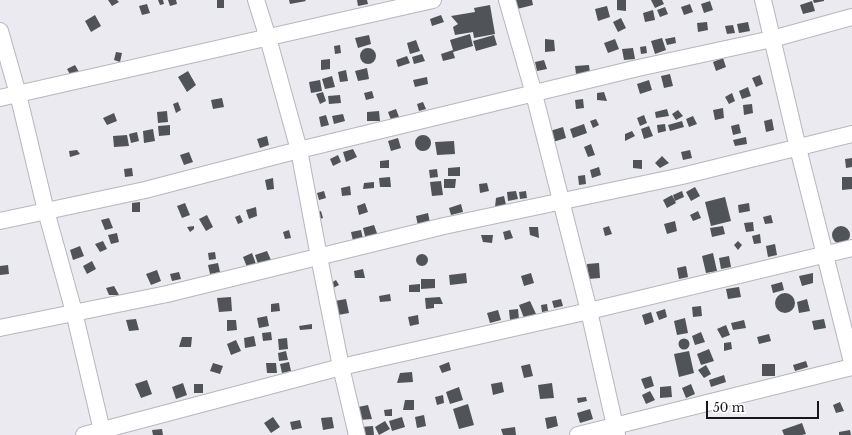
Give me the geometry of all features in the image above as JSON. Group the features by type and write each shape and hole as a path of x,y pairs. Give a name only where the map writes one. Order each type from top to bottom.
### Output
{"street":[{"path":"256,0 300,150 319,257 341,367 357,435"},
{"path":"0,98 433,0"},
{"path":"507,0 534,94 560,202 589,312 616,431"},
{"path":"763,0 798,148 852,362"},
{"path":"0,221 145,190 300,150 638,68 772,39 852,16"},
{"path":"0,31 18,94 46,211 74,312 102,433"},
{"path":"0,328 167,294 444,226 682,176 852,134"},
{"path":"84,435 102,433 160,414 341,367 589,312 852,248"},
{"path":"578,435 616,431 852,368"}],"building":[{"path":"108,0 117,0 119,2 112,6"},
{"path":"158,0 163,0 164,4 160,5"},
{"path":"168,0 176,0 177,4 170,6"},
{"path":"217,0 224,0 224,8 217,8"},
{"path":"289,0 305,0 306,1 290,4"},
{"path":"357,0 367,0 368,4 358,6"},
{"path":"510,0 532,0 533,5 513,10"},
{"path":"617,0 626,0 626,11 617,10"},
{"path":"651,0 662,0 664,4 655,8"},
{"path":"813,0 824,0 824,1 814,3"},
{"path":"710,1 713,10 704,13 701,4"},
{"path":"812,1 815,11 803,14 800,5"},
{"path":"147,4 150,13 142,15 139,6"},
{"path":"690,4 693,12 684,15 681,7"},
{"path":"490,5 495,34 474,38 473,32 455,35 453,27 458,24 451,16 475,12 474,8"},
{"path":"607,6 610,17 598,21 595,9"},
{"path":"665,7 668,14 660,17 657,10"},
{"path":"653,10 655,20 645,22 643,13"},
{"path":"95,15 101,26 91,32 85,21"},
{"path":"441,15 444,22 432,26 430,19"},
{"path":"621,18 626,28 618,32 613,22"},
{"path":"707,22 708,30 698,32 697,23"},
{"path":"748,22 750,31 739,33 737,24"},
{"path":"733,25 735,33 727,34 725,26"},
{"path":"470,34 473,46 453,52 455,58 443,61 441,54 453,50 450,40"},
{"path":"369,35 371,44 358,48 355,38"},
{"path":"494,35 497,45 476,51 473,41"},
{"path":"675,37 676,43 667,45 665,39"},
{"path":"662,38 666,50 655,54 651,41"},
{"path":"545,39 554,40 555,51 545,52"},
{"path":"615,39 619,49 608,53 604,43"},
{"path":"416,40 420,51 410,54 407,43"},
{"path":"340,45 341,53 335,54 334,46"},
{"path":"646,46 647,53 641,54 640,47"},
{"path":"368,48 374,50 376,56 374,62 368,64 362,62 360,56 362,50"},
{"path":"633,48 635,59 624,60 622,49"},
{"path":"116,52 122,53 120,62 114,60"},
{"path":"422,54 425,61 414,64 412,57"},
{"path":"407,56 410,63 398,67 396,60"},
{"path":"723,58 726,67 716,71 713,62"},
{"path":"330,59 330,69 321,70 321,60"},
{"path":"544,60 547,69 537,71 535,62"},
{"path":"75,65 79,72 71,76 67,69"},
{"path":"589,65 590,73 576,74 575,66"},
{"path":"367,68 369,79 358,81 355,71"},
{"path":"346,70 348,81 340,82 338,72"},
{"path":"188,71 196,85 187,92 178,77"},
{"path":"670,74 673,86 664,88 661,76"},
{"path":"760,75 763,84 756,87 752,78"},
{"path":"332,76 335,87 325,89 322,79"},
{"path":"427,77 428,84 415,87 413,80"},
{"path":"320,80 322,91 311,93 309,82"},
{"path":"649,80 652,90 640,94 637,84"},
{"path":"748,87 751,96 742,99 739,91"},
{"path":"372,91 374,98 366,100 364,93"},
{"path":"323,92 326,101 320,104 316,94"},
{"path":"604,92 607,101 597,100 597,93"},
{"path":"732,93 735,101 729,104 725,97"},
{"path":"340,95 341,103 329,104 328,96"},
{"path":"222,98 224,107 213,109 211,100"},
{"path":"583,99 584,108 576,109 575,100"},
{"path":"178,102 181,110 176,113 173,104"},
{"path":"423,102 426,109 419,111 417,104"},
{"path":"752,104 753,113 744,115 743,105"},
{"path":"723,108 724,118 715,120 713,110"},
{"path":"396,109 399,117 391,120 388,112"},
{"path":"667,109 669,116 656,118 655,112"},
{"path":"678,110 683,116 676,120 672,114"},
{"path":"167,111 168,122 158,123 157,112"},
{"path":"379,111 380,121 367,121 367,112"},
{"path":"114,113 117,121 107,125 103,118"},
{"path":"343,114 345,121 334,124 332,116"},
{"path":"326,115 329,125 321,127 319,117"},
{"path":"644,115 647,123 640,126 637,118"},
{"path":"693,116 697,124 689,127 686,119"},
{"path":"596,119 599,125 593,128 590,121"},
{"path":"772,119 774,130 766,132 764,121"},
{"path":"682,121 684,127 670,131 668,125"},
{"path":"584,124 587,133 573,138 570,129"},
{"path":"665,124 666,131 658,133 657,125"},
{"path":"739,124 741,133 733,135 731,126"},
{"path":"170,125 170,135 159,136 158,126"},
{"path":"649,126 653,136 644,139 641,129"},
{"path":"563,127 566,138 553,142 550,131"},
{"path":"153,129 155,141 144,143 143,131"},
{"path":"632,131 635,136 625,141 625,134"},
{"path":"137,132 139,141 131,143 129,134"},
{"path":"127,135 129,146 114,147 113,136"},
{"path":"420,135 426,135 431,140 429,149 426,151 420,151 415,146 415,140"},
{"path":"267,136 269,145 260,148 257,139"},
{"path":"746,137 747,144 735,146 733,140"},
{"path":"398,138 401,148 391,151 388,141"},
{"path":"454,141 455,154 437,155 435,142"},
{"path":"591,144 595,155 588,157 584,147"},
{"path":"353,149 357,157 346,162 343,152"},
{"path":"77,150 80,154 70,157 69,151"},
{"path":"690,150 692,158 683,160 681,152"},
{"path":"189,152 193,162 184,165 180,155"},
{"path":"338,155 341,162 333,166 330,159"},
{"path":"662,156 669,163 660,168 655,163"},
{"path":"852,158 852,167 846,168 845,159"},
{"path":"389,160 389,168 380,168 380,161"},
{"path":"633,160 642,160 642,169 633,168"},
{"path":"460,167 460,176 448,176 448,168"},
{"path":"599,167 601,175 592,178 590,170"},
{"path":"132,168 133,176 125,177 124,169"},
{"path":"437,169 438,177 430,178 429,170"},
{"path":"585,175 586,184 579,185 578,176"},
{"path":"390,177 391,187 380,187 379,178"},
{"path":"842,177 852,177 852,189 842,190"},
{"path":"273,178 274,189 267,190 265,180"},
{"path":"444,179 456,179 455,188 444,188"},
{"path":"441,181 443,195 432,196 430,182"},
{"path":"374,182 374,188 363,189 364,183"},
{"path":"487,183 489,191 480,193 479,184"},
{"path":"350,186 351,195 342,196 341,188"},
{"path":"695,187 700,196 691,201 686,192"},
{"path":"324,191 326,198 319,200 317,193"},
{"path":"516,191 518,199 508,201 507,192"},
{"path":"526,191 527,198 520,199 519,192"},
{"path":"682,191 684,197 675,201 673,195"},
{"path":"672,195 676,203 667,208 663,200"},
{"path":"504,196 506,205 495,207 496,198"},
{"path":"725,197 731,221 711,226 705,202"},
{"path":"140,202 140,212 132,212 132,203"},
{"path":"185,203 190,215 182,218 177,206"},
{"path":"365,203 368,212 359,215 357,206"},
{"path":"749,203 750,211 739,213 738,205"},
{"path":"461,204 463,212 451,215 449,208"},
{"path":"256,207 257,216 249,219 246,210"},
{"path":"321,211 323,218 316,220 315,213"},
{"path":"698,211 701,218 693,221 690,215"},
{"path":"428,213 430,223 418,226 416,216"},
{"path":"207,215 213,227 206,231 199,219"},
{"path":"240,215 243,222 238,224 235,217"},
{"path":"771,215 773,223 765,224 763,217"},
{"path":"109,218 113,228 105,230 101,220"},
{"path":"675,221 677,231 667,234 664,224"},
{"path":"753,222 754,231 746,232 744,223"},
{"path":"374,225 378,236 366,240 363,228"},
{"path":"194,226 194,229 190,232 187,227"},
{"path":"609,226 612,234 605,236 603,228"},
{"path":"723,226 725,234 712,237 710,228"},
{"path":"841,226 847,229 850,235 847,241 841,244 835,241 832,235 835,229"},
{"path":"529,227 538,227 539,238 530,235"},
{"path":"289,230 291,238 285,239 283,232"},
{"path":"361,230 363,239 353,241 351,232"},
{"path":"510,230 513,238 505,240 503,232"},
{"path":"117,233 119,242 111,244 108,235"},
{"path":"760,234 761,243 754,244 752,236"},
{"path":"481,235 493,235 492,243 483,242"},
{"path":"103,241 107,249 100,252 95,244"},
{"path":"738,241 742,245 738,250 734,245"},
{"path":"775,244 777,255 768,257 766,246"},
{"path":"80,246 84,256 73,260 70,250"},
{"path":"267,251 271,260 258,264 255,255"},
{"path":"215,252 216,259 209,260 208,253"},
{"path":"252,253 256,264 247,267 243,257"},
{"path":"713,253 717,271 706,273 702,256"},
{"path":"424,254 427,255 427,265 420,266 417,265 416,258 417,255"},
{"path":"729,256 731,267 721,269 719,258"},
{"path":"92,261 96,269 87,274 83,266"},
{"path":"218,263 220,272 210,274 208,265"},
{"path":"599,263 600,278 588,279 587,264"},
{"path":"8,265 9,274 0,275 0,266"},
{"path":"686,266 688,277 679,279 677,268"},
{"path":"363,269 365,278 355,278 354,271"},
{"path":"157,270 161,281 151,285 146,274"},
{"path":"179,272 181,279 172,281 170,274"},
{"path":"466,273 467,283 450,285 449,275"},
{"path":"531,273 534,283 524,286 521,276"},
{"path":"813,273 813,283 802,286 799,276"},
{"path":"421,279 435,279 435,288 421,289"},
{"path":"336,280 339,285 333,288 331,283"},
{"path":"782,282 784,290 773,293 771,285"},
{"path":"420,284 420,292 409,292 409,285"},
{"path":"114,286 119,295 109,295 106,288"},
{"path":"739,287 741,297 728,299 726,289"},
{"path":"785,293 792,296 795,303 792,310 785,313 778,310 775,303 778,296"},
{"path":"390,294 391,301 380,302 379,296"},
{"path":"231,297 232,311 219,312 217,298"},
{"path":"440,297 443,304 434,304 434,308 426,309 425,298"},
{"path":"346,299 349,313 338,315 335,301"},
{"path":"561,299 563,306 554,308 552,301"},
{"path":"807,299 810,311 799,313 797,302"},
{"path":"530,301 536,314 524,318 519,305"},
{"path":"279,303 280,311 271,312 271,304"},
{"path":"547,304 548,311 542,312 541,305"},
{"path":"701,306 702,316 693,317 692,307"},
{"path":"518,309 519,319 510,320 509,310"},
{"path":"665,309 667,317 659,320 656,312"},
{"path":"498,310 501,320 490,323 487,313"},
{"path":"651,312 654,322 645,325 642,315"},
{"path":"418,315 419,324 410,326 408,317"},
{"path":"267,316 269,326 259,328 257,318"},
{"path":"685,318 688,333 677,335 674,321"},
{"path":"136,319 139,330 129,331 126,320"},
{"path":"824,319 826,328 814,330 812,321"},
{"path":"227,320 236,320 237,330 227,331"},
{"path":"744,320 746,328 733,330 731,323"},
{"path":"312,324 312,329 300,330 299,326"},
{"path":"726,325 730,335 722,338 717,329"},
{"path":"271,332 272,340 263,341 262,333"},
{"path":"701,332 705,342 695,345 692,336"},
{"path":"769,334 771,341 759,344 757,337"},
{"path":"254,336 256,346 245,348 244,338"},
{"path":"182,337 192,337 191,347 179,347"},
{"path":"287,338 288,349 279,350 278,339"},
{"path":"682,339 686,339 688,340 688,348 682,349 679,346 679,342"},
{"path":"236,340 241,351 231,355 227,344"},
{"path":"731,342 732,349 724,351 724,343"},
{"path":"709,349 714,361 701,365 697,354"},
{"path":"286,351 288,360 279,361 278,353"},
{"path":"689,351 694,373 679,377 674,354"},
{"path":"806,361 808,367 795,371 793,365"},
{"path":"289,362 291,371 282,373 280,364"},
{"path":"449,362 451,370 442,373 439,366"},
{"path":"213,363 223,366 220,374 210,371"},
{"path":"266,363 276,363 277,373 267,373"},
{"path":"530,364 533,376 524,378 521,366"},
{"path":"762,364 775,364 775,376 762,376"},
{"path":"706,365 711,374 704,378 698,370"},
{"path":"412,372 413,382 397,383 400,373"},
{"path":"724,375 726,382 711,387 709,380"},
{"path":"651,376 654,386 645,389 641,379"},
{"path":"147,380 152,394 141,398 135,384"},
{"path":"502,382 504,392 493,395 491,384"},
{"path":"183,383 187,395 176,399 172,387"},
{"path":"552,383 554,398 540,399 538,385"},
{"path":"194,384 203,384 203,393 194,393"},
{"path":"691,384 695,394 686,398 682,388"},
{"path":"671,386 672,397 660,398 660,387"},
{"path":"459,387 463,400 450,404 446,392"},
{"path":"650,391 655,400 646,404 642,395"},
{"path":"443,395 444,403 437,405 435,397"},
{"path":"586,397 587,401 578,403 577,398"},
{"path":"405,400 414,400 414,410 403,410"},
{"path":"840,402 844,411 836,413 833,405"},
{"path":"468,404 474,425 459,429 453,409"},
{"path":"368,405 372,419 359,420 358,407"},
{"path":"392,409 392,416 385,416 384,410"},
{"path":"590,409 593,419 580,423 577,413"},
{"path":"424,415 426,426 417,428 415,417"},
{"path":"556,416 558,426 547,429 545,418"},
{"path":"273,417 280,427 271,433 264,423"},
{"path":"332,417 334,428 323,430 321,418"},
{"path":"402,417 405,427 392,431 389,421"},
{"path":"300,420 302,428 292,430 290,422"},
{"path":"385,421 390,429 379,435 375,427"},
{"path":"802,423 806,434 784,435 782,430"},
{"path":"373,426 374,435 362,435 361,427"},
{"path":"515,427 516,435 503,435 501,429"},
{"path":"162,429 163,435 153,435 152,430"},
{"path":"850,430 851,435 839,435 839,432"}]}
